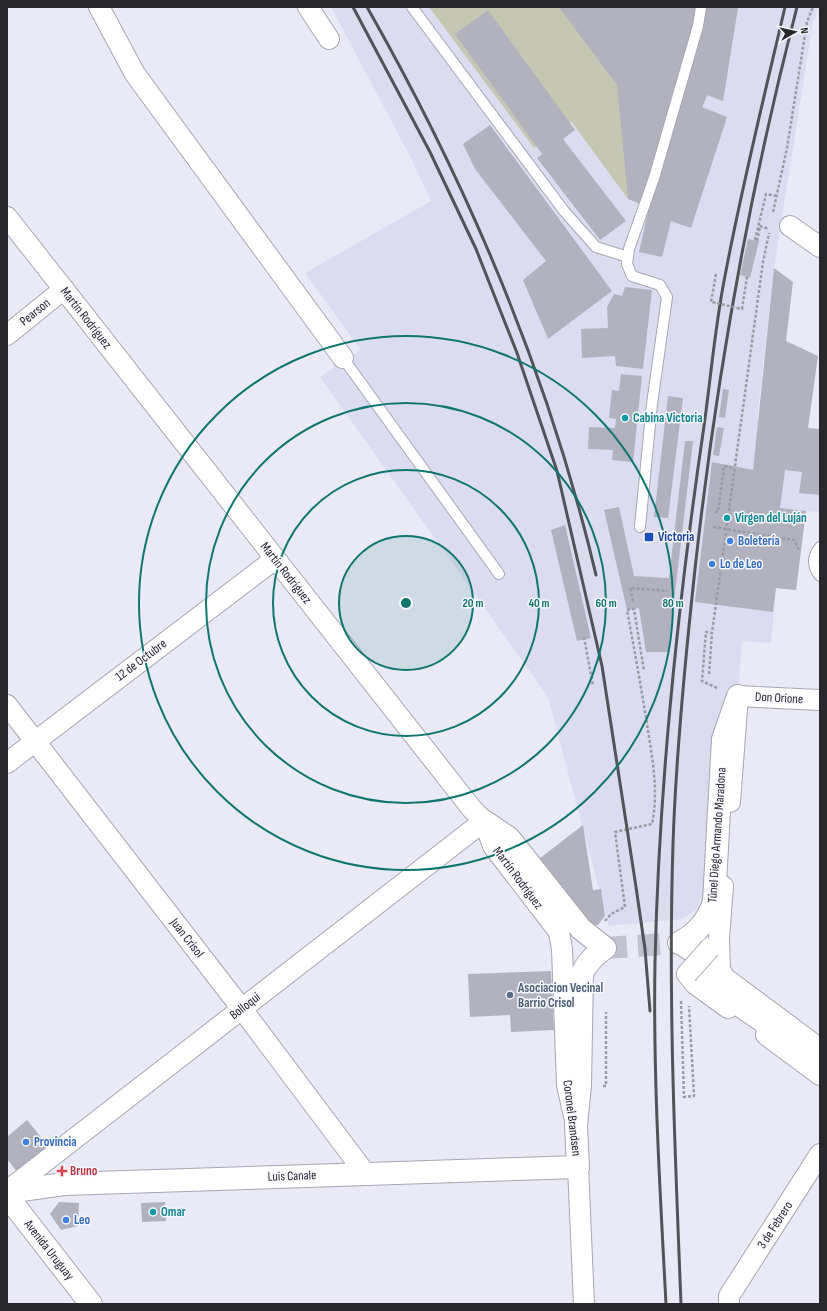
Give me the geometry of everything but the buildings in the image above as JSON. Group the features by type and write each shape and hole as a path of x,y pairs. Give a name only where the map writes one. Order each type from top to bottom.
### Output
{"street":[{"path":"99,7 135,74 343,358"},
{"path":"308,7 328,39"},
{"name":"Martín Rodríguez","path":"7,217 472,809 484,821 493,846 559,932"},
{"path":"781,224 820,247"},
{"name":"Pearson","path":"7,335 64,289"},
{"name":"12 de Octubre","path":"7,763 275,559"},
{"path":"738,696 715,944 720,970 726,978 820,1048"},
{"name":"Don Orione","path":"738,696 820,700"},
{"name":"Túnel Diego Armando Maradona","path":"738,696 723,738 714,902 708,918 699,929 679,943 700,957 715,986 723,994 820,1060"},
{"name":"Juan Crisol","path":"7,705 242,1009 365,1173"},
{"path":"484,821 509,838 581,929 605,948 594,956 586,965 582,974 580,1085 576,1126"},
{"name":"Bolloqui","path":"7,1192 484,821"},
{"name":"Coronel Brandsen","path":"559,932 562,949 568,1085 576,1126 584,1304"},
{"path":"715,944 688,974 695,984 820,1075"},
{"name":"3 de Febrero","path":"729,1300 820,1154"},
{"name":"Luis Canale","path":"7,1192 64,1184 578,1167"},
{"name":"Avenida Uruguay","path":"7,1196 91,1304"}],"lane":[{"path":"412,7 564,211 596,247 628,257"},
{"path":"640,527 652,404 667,298 660,285 632,276 628,269 628,257 634,231 654,178 698,26 701,7"},
{"path":"343,358 499,574"},
{"path":"817,551 815,569 820,576"}],"path":[{"path":"773,214 787,148 807,22 813,7"},
{"path":"777,196 766,194 756,241 760,226 770,229 781,224"},
{"path":"709,674 712,633 734,468 763,262 770,229"},
{"path":"716,274 711,302 742,309 747,277"},
{"path":"715,512 718,512 724,466 734,468"},
{"path":"713,527 794,540 801,554 817,551"},
{"path":"633,601 630,588 668,591"},
{"path":"600,926 611,914 625,907 615,832 652,824 654,811 655,787 650,738 628,610 634,609 644,671"},
{"path":"712,633 706,632 702,681 738,696"},
{"path":"584,637 593,686"},
{"path":"681,998 684,1097 694,1096 688,974"}],"shaded area":[{"path":"331,7 819,7 813,22 774,268 757,420 820,429 820,512 806,511 796,590 776,588 771,643 742,641 738,693 705,892 696,910 683,919 609,926 548,697 320,377 361,350 305,273 431,201 412,160"}],"green space":[{"path":"429,7 738,7 723,101 707,95 665,212 628,199 571,121 534,148"}],"tunnel":[{"path":"605,948 679,943"}],"railway":[{"path":"353,7 430,152 476,249 517,353 557,471 602,666 645,949 650,1011"},
{"path":"367,7 404,74 439,143 502,283 530,354 555,427 577,500 596,575"},
{"path":"666,1304 656,1090 655,962 657,895 665,760 671,693 686,559 722,295 746,175 785,7"},
{"path":"681,1304 673,1074 671,959 674,810 684,672 703,498 724,356 749,216 797,7"}],"place":[{"name":"Cabina Victoria","path":"625,418"},
{"name":"Virgen del Luján","path":"727,518"},
{"name":"Victoria","path":"649,537"},
{"name":"Boletería","path":"730,541"},
{"name":"Lo de Leo","path":"712,564"},
{"name":"Asociacion Vecinal Barrio Crisol","path":"510,995"},
{"name":"Provincia","path":"26,1142"},
{"name":"Bruno","path":"62,1171"},
{"name":"Omar","path":"153,1212"},
{"name":"Leo","path":"66,1220"}]}
